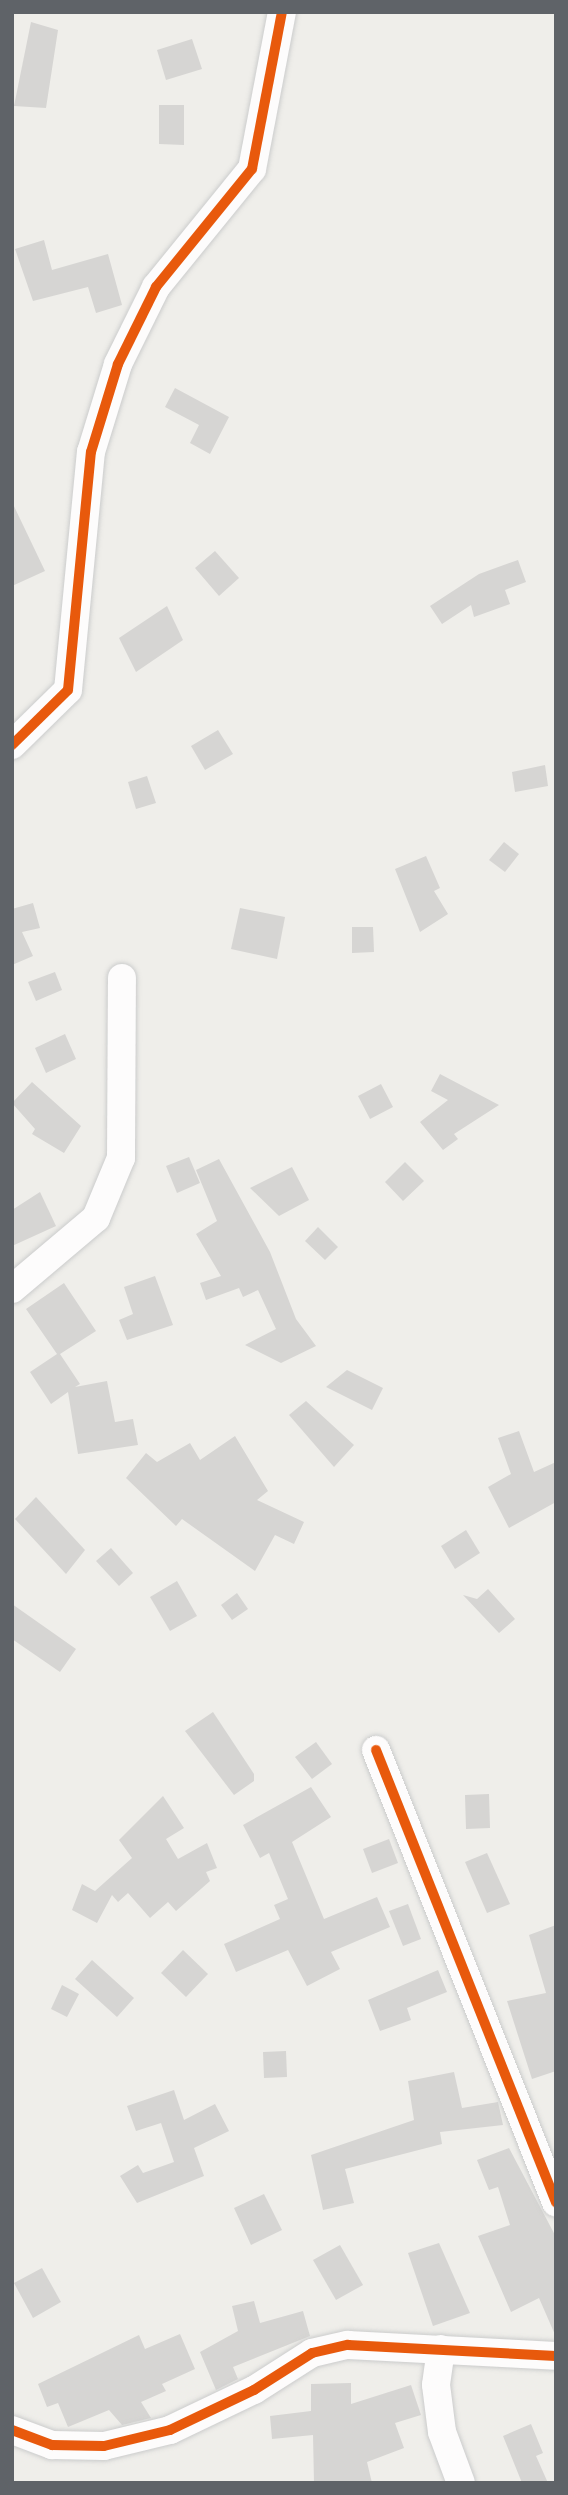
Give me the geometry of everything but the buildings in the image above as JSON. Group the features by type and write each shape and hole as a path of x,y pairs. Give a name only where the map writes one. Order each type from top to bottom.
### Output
{"street":[{"path":"12,745 68,690 91,452 118,364 156,286 253,169 282,12"},
{"path":"12,1289 96,1218 121,1158 122,978"},
{"path":"376,1750 556,2202"},
{"path":"12,2430 52,2445 104,2446 170,2430 254,2390 312,2353 348,2345 556,2356"},
{"path":"441,2349 436,2385 442,2432 461,2483"}],"cycle path":[{"path":"12,745 68,690 91,452 118,364 156,287 252,169 282,12"},
{"path":"376,1750 556,2202"},
{"path":"12,2430 52,2445 104,2446 170,2430 254,2390 312,2353 348,2345 556,2356"}]}
